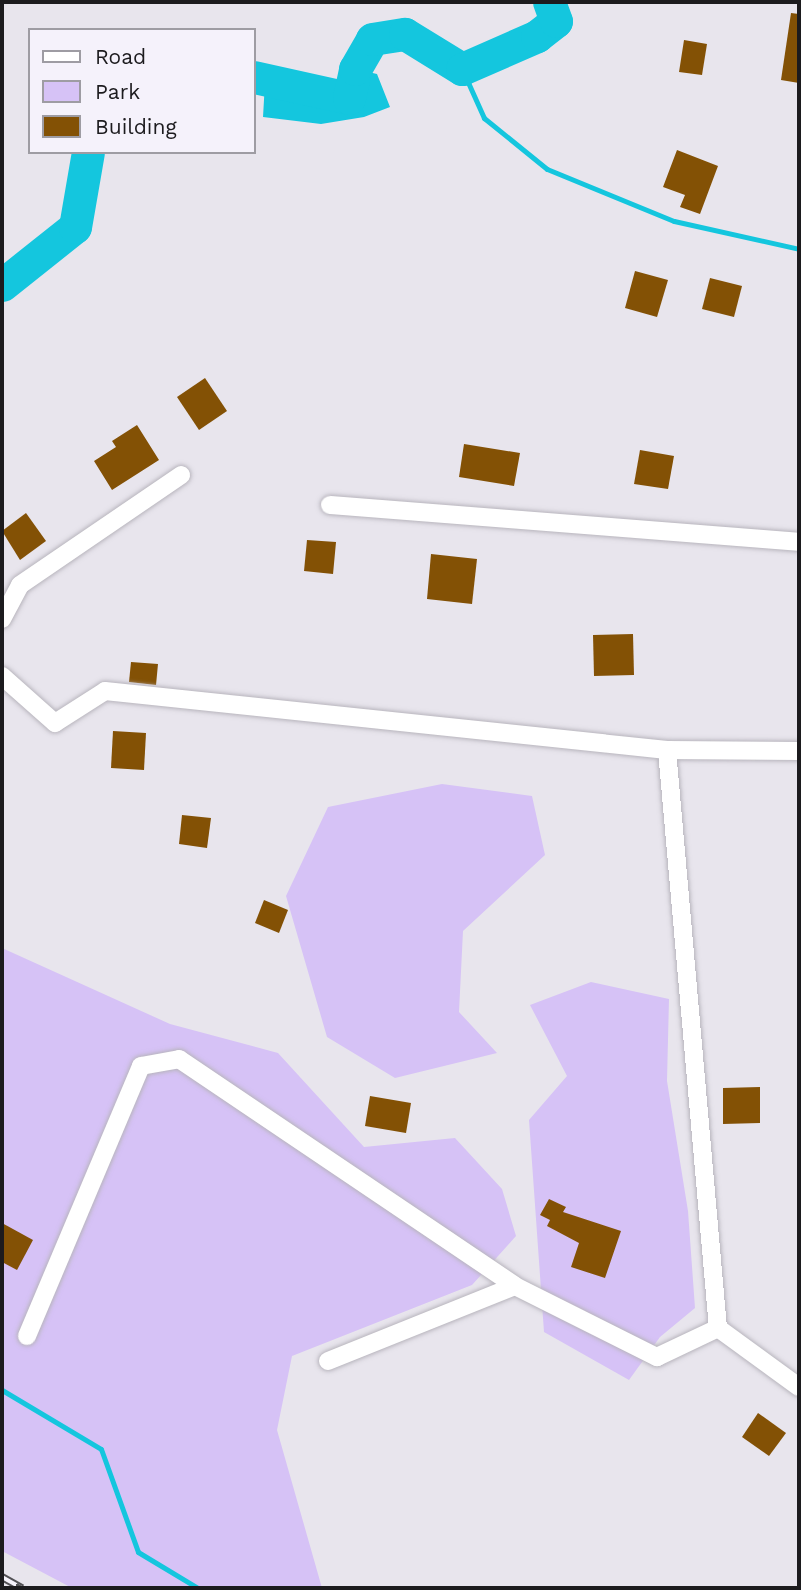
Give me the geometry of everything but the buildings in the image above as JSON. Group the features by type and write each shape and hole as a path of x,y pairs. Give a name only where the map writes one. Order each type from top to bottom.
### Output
{"street":[{"path":"2,619 20,585 181,475"},
{"path":"330,505 799,542"},
{"path":"2,676 55,723 105,691 667,750 799,751"},
{"path":"667,750 718,1328 799,1387"},
{"path":"27,1336 141,1066 178,1059 515,1286 657,1357 718,1328"},
{"path":"328,1361 515,1286"}],"green space":[{"path":"442,784 532,796 545,855 463,931 459,1012 497,1053 395,1078 327,1037 286,896 328,807"},
{"path":"2,948 170,1024 278,1053 364,1147 455,1138 502,1189 516,1236 472,1285 292,1356 277,1430 322,1588 72,1588 2,1551"},
{"path":"591,982 669,999 667,1081 688,1211 695,1308 660,1337 629,1380 544,1332 529,1120 567,1076 530,1005"}],"water":[{"path":"355,69 377,74 390,107 364,117 321,124 263,117 265,82 349,98"}],"waterway":[{"path":"256,77 349,98 355,69 372,39 405,34 462,69 537,36 556,21 549,2"},
{"path":"462,69 484,118 547,169 674,221 799,249"},
{"path":"2,285 75,227 88,154"},
{"path":"2,1390 101,1449 138,1552 198,1588"}],"railway":[{"path":"2,1577 22,1588"}]}
